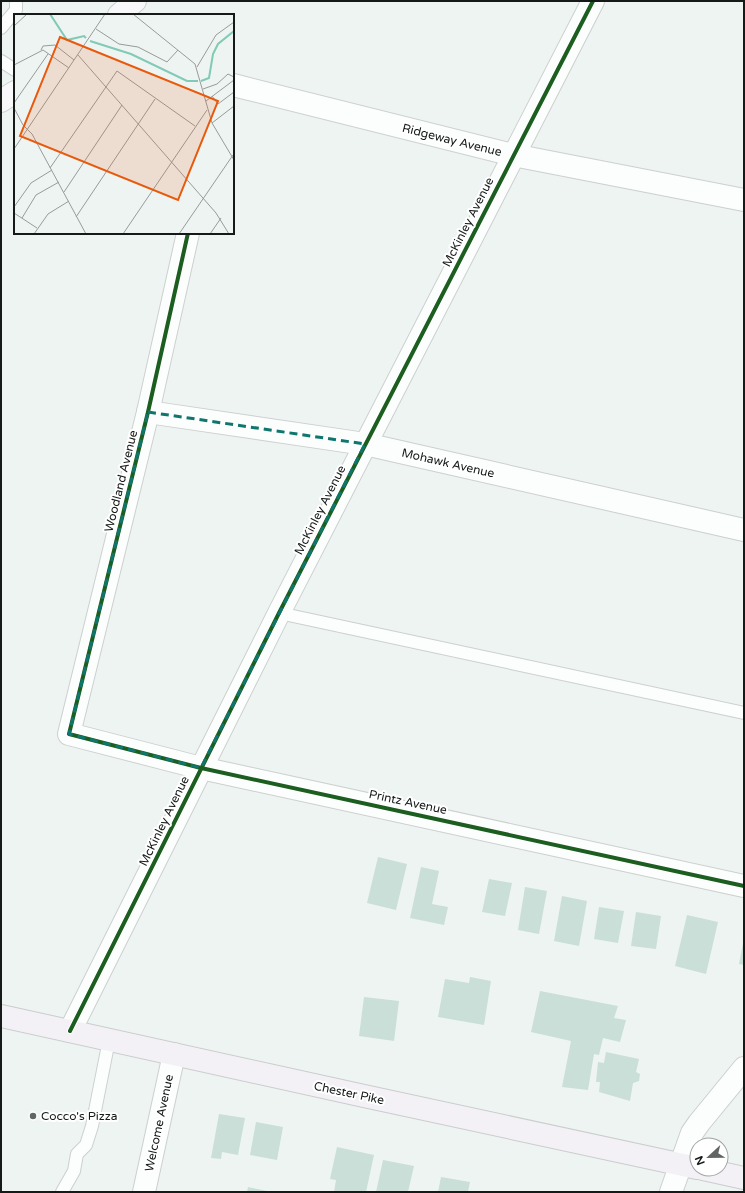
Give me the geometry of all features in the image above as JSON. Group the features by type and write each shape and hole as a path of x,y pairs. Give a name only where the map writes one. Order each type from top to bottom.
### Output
{"main road":[{"name":"Chester Pike","path":"1,1016 689,1166"},
{"path":"729,1175 744,1178"}],"street":[{"path":"120,14 135,1"},
{"name":"McKinley Avenue","path":"70,1031 279,613 593,1"},
{"name":"Ridgeway Avenue","path":"234,85 513,155 744,200"},
{"path":"1,101 14,93"},
{"name":"Woodland Avenue","path":"69,734 148,412 188,234"},
{"name":"Mohawk Avenue","path":"148,412 365,444 744,530"},
{"name":"Printz Avenue","path":"69,734 201,768 744,886"},
{"name":"Welcome Avenue","path":"144,1192 174,1054"},
{"path":"692,1137 692,1133 744,1068"},
{"path":"671,1192 689,1166"}],"lane":[{"path":"1,28 16,10 16,1"},
{"path":"1,61 14,69"},
{"path":"279,613 744,713"},
{"path":"62,1192 74,1170 77,1154 86,1144 92,1126 109,1040"}],"highlighted area":[{"path":"148,412 365,444 201,768 69,734"}],"building":[{"path":"378,857 407,864 396,910 367,903"},
{"path":"421,867 439,871 432,904 448,907 444,925 410,918"},
{"path":"489,879 512,883 505,916 482,912"},
{"path":"525,887 547,891 539,934 518,930"},
{"path":"562,896 587,901 579,946 554,941"},
{"path":"599,907 624,911 618,943 594,939"},
{"path":"636,912 661,916 656,949 631,946"},
{"path":"687,915 718,922 706,974 675,966"},
{"path":"744,943 744,965 739,964"},
{"path":"470,977 491,981 484,1025 438,1017 445,979 469,983"},
{"path":"540,991 618,1006 614,1018 626,1020 620,1042 603,1038 599,1055 594,1054 588,1090 562,1087 571,1041 531,1032"},
{"path":"364,997 399,1001 394,1041 359,1036"},
{"path":"606,1052 639,1059 636,1072 640,1074 639,1081 633,1083 630,1101 599,1092 600,1082 596,1082 598,1062 604,1063"},
{"path":"219,1114 245,1118 238,1155 222,1152 221,1159 211,1158"},
{"path":"256,1122 283,1127 277,1160 250,1155"},
{"path":"337,1147 374,1155 366,1192 334,1192 336,1180 330,1179"},
{"path":"383,1160 414,1166 408,1192 376,1192"},
{"path":"441,1177 470,1182 468,1192 438,1192"},
{"path":"248,1187 267,1191 267,1192 247,1192"}],"cycle path":[{"path":"70,1031 279,613 593,1"},
{"path":"188,234 148,412 69,734 201,768 744,886"}],"place":[{"name":"Cocco's Pizza","path":"33,1116"}]}
